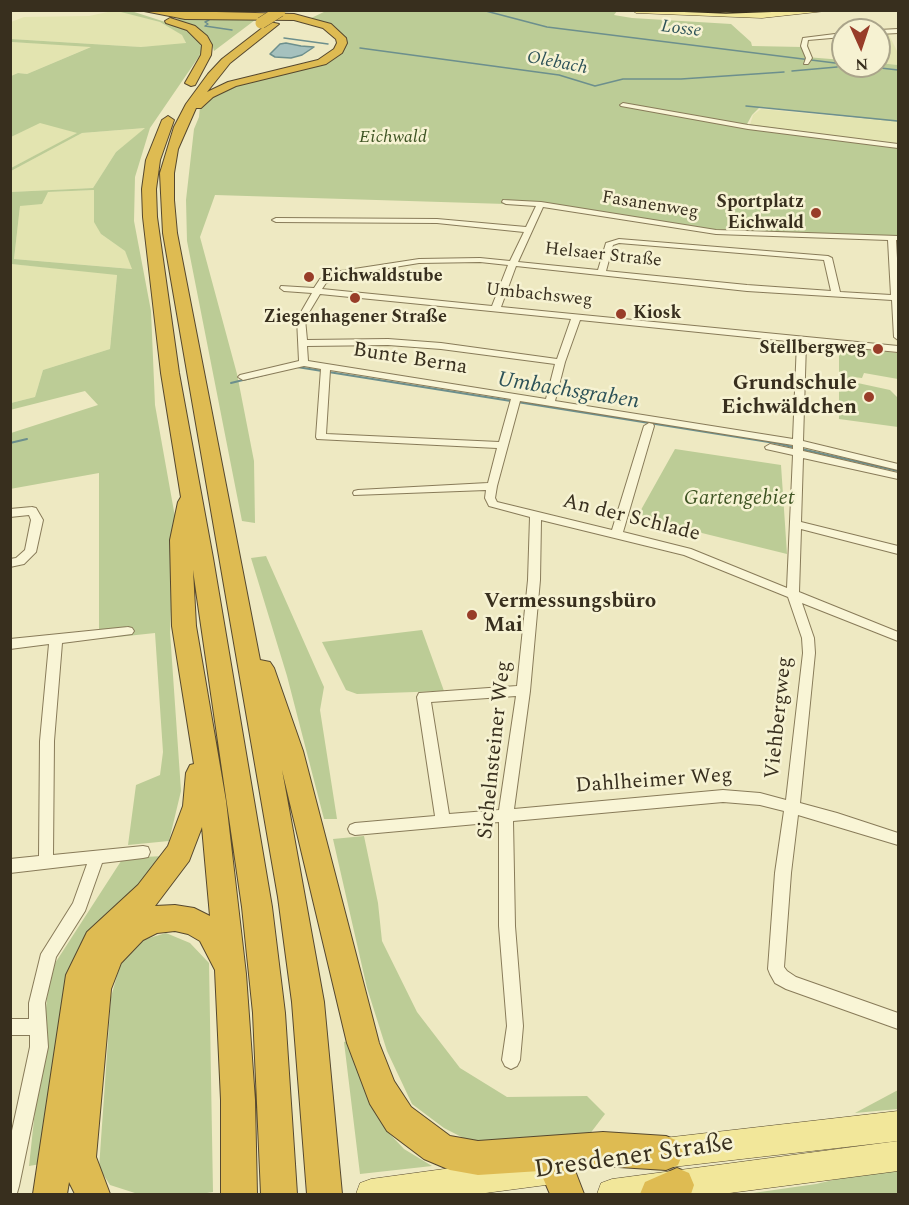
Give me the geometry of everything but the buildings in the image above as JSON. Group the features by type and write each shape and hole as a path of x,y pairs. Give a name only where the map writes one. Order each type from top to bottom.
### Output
{"highway":[{"path":"133,10 184,17 285,17 320,25 331,31 337,38 338,46 334,51 318,61 287,66 260,65"},
{"path":"133,10 191,28 203,38 208,51 180,108 156,149 149,202 170,373 191,489 257,907 269,1013 279,1194"},
{"path":"144,10 185,16 294,17 327,26 341,38 340,48 328,59 307,68 251,79 225,87 180,108"},
{"path":"149,10 192,14 241,10"},
{"path":"281,11 260,28 180,108 176,138 167,173 169,224 292,897 317,1089 324,1194"},
{"path":"192,83 222,52 260,28 274,24 294,11"},
{"path":"247,60 244,56 245,51 260,28"},
{"path":"191,489 181,540 184,626 213,801 231,974 238,1100 239,1194"},
{"path":"237,591 290,751 363,1043 382,1092 399,1119 436,1147 457,1155 478,1158 603,1149 666,1153"},
{"path":"50,1194 81,975 98,942 159,880 186,836 199,792 201,732"},
{"path":"93,1194 81,1169 81,1123 96,989 109,954 124,936 144,924 165,918 185,919 202,926 216,938 231,974"}],"main road":[{"path":"636,10 762,15 831,10"},
{"name":"Dresdener Straße","path":"373,1194 562,1181 666,1153 898,1126"},
{"name":"Dresdener Straße","path":"612,1194 667,1190 898,1156"}],"street":[{"path":"807,61 805,39 831,36"},
{"path":"623,105 748,128 898,146"},
{"name":"Fasanenweg","path":"506,202 541,204 716,232 769,236 895,237"},
{"path":"496,308 513,263 541,204"},
{"path":"276,220 437,221 529,230"},
{"path":"895,237 895,298 898,337"},
{"path":"601,273 610,243 619,241 828,258 836,294"},
{"name":"Helsaer Straße","path":"316,291 323,281 332,276 375,267 426,261 480,260 747,288 895,298"},
{"name":"Umbachsweg","path":"284,288 898,349"},
{"path":"243,377 304,363 301,319 316,291"},
{"path":"550,403 560,362 577,316"},
{"name":"Viehbergweg","path":"802,339 793,594 808,638 809,653 783,873 777,969 781,977 792,983 898,1022"},
{"path":"303,343 387,342 441,346 560,362"},
{"name":"Bunte Berna","path":"304,363 325,370 515,401 649,426 797,448 898,476"},
{"path":"325,370 321,436 502,445"},
{"path":"358,493 492,486 515,401"},
{"name":"Bunte Berna","path":"515,401 550,403 898,467"},
{"path":"617,533 649,426"},
{"name":"An der Schlade","path":"492,486 490,498 493,504 687,552 898,637"},
{"path":"10,513 32,511 37,520 30,552 20,561 10,563"},
{"name":"Sichelnsteiner Weg","path":"511,1060 515,1026 507,926 506,814 523,691 534,580 536,516"},
{"path":"796,524 898,550"},
{"path":"10,644 128,631"},
{"path":"46,861 47,741 56,640"},
{"path":"443,820 424,697 523,691"},
{"name":"Dahlheimer Weg","path":"355,829 723,796 760,799 898,838"},
{"path":"10,866 143,852"},
{"path":"10,1186 39,1047 37,1003 49,954 80,906 97,857"},
{"path":"10,1027 37,1026"}],"green space":[{"path":"117,10 160,22 183,35 186,44 141,47 11,39 11,22 24,17 89,16"},
{"path":"128,10 184,28 200,42 202,52 150,128 135,177 134,221 151,311 155,405 175,517 170,554 172,586 170,632 181,791 169,841 128,845 136,785 160,775 163,752 155,633 99,639 99,473 10,489 11,433 98,405 85,391 10,410 11,403 35,397 43,370 110,349 117,275 11,264 11,192 93,188 116,152 145,128 82,133 11,171 11,168 77,133 40,123 11,137 11,76 18,73 27,74 91,47 11,42 11,39 141,47 186,43 182,35 160,22 117,11","holes":["94,190 94,222 101,234 125,251 132,269 14,259 20,206 42,204 48,192"]},
{"name":"Eichwald","path":"326,11 617,11 614,15 632,18 731,24 751,42 752,46 802,47 806,57 831,59 831,78 891,78 891,64 898,65 898,122 760,107 747,124 898,144 898,239 766,236 716,232 538,205 215,195 200,237 237,374 254,461 255,523 242,521 187,241 186,200 194,129 199,117 200,106 223,89 330,59 342,37 309,19"},
{"path":"259,17 214,51 206,35 174,19"},
{"path":"891,39 898,53 898,65 891,64"},
{"path":"10,42 93,46 27,74 18,73 11,76"},
{"path":"761,109 898,122 898,144 750,125 753,115"},
{"path":"40,122 78,133 11,168 11,137"},
{"path":"146,128 116,152 93,188 11,192 11,171 82,133"},
{"path":"95,190 101,234 125,251 133,269 14,259 20,206 48,192"},
{"path":"11,264 117,274 110,349 43,370 35,397 11,403"},
{"name":"Grundschule Eichwäldchen","path":"839,347 898,353 898,379 864,373 862,378 853,377 853,382 890,390 898,398 898,427 839,419"},
{"name":"Gartengebiet","path":"675,449 781,465 787,554 637,517"},
{"path":"266,556 324,687 320,710 337,819 324,819 287,676 251,558"},
{"path":"422,630 444,691 357,694 346,690 322,642"},
{"path":"364,836 378,903 382,941 417,1012 460,1068 507,1097 587,1096 605,1114 589,1135 483,1148 444,1128 412,1104 387,1051 367,988 333,839"},
{"path":"164,856 83,949 46,1163 29,1166 50,971 123,858"},
{"path":"166,933 190,943 209,963 213,1192 201,1194 138,1194 110,1185 99,1168 111,997 120,965 139,941"},
{"path":"352,1040 366,1094 387,1131 404,1149 432,1166 360,1174 344,1042"},
{"path":"898,1090 898,1109 855,1113"},
{"path":"898,1169 898,1194 746,1194 816,1184 872,1171"}],"water":[{"path":"280,44 314,47 302,55 291,58 275,57 270,54"}],"waterway":[{"name":"Losse","path":"482,10 547,27 831,62"},
{"name":"Olebach","path":"209,20 205,22 208,24 205,26 232,30"},
{"name":"Olebach","path":"284,38 328,44"},
{"name":"Olebach","path":"360,48 559,75 595,86 623,79 681,79 784,72"},
{"name":"Olebach","path":"792,71 831,68"},
{"name":"Losse","path":"891,69 898,70"},
{"path":"746,106 898,121"},
{"name":"Umbachsgraben","path":"297,367 775,443 898,471"},
{"name":"Umbachsgraben","path":"231,383 267,374"},
{"name":"Umbachsgraben","path":"10,443 27,439"}],"tram line":[{"path":"654,10 726,13 805,10"}],"place":[{"name":"Sportplatz Eichwald","path":"816,213"},
{"name":"Eichwaldstube","path":"309,277"},
{"name":"Ziegenhagener Straße","path":"355,298"},
{"name":"Kiosk","path":"621,314"},
{"name":"Stellbergweg","path":"878,349"},
{"name":"Grundschule Eichwäldchen","path":"869,397"},
{"name":"Vermessungsbüro Mai","path":"472,615"}]}
